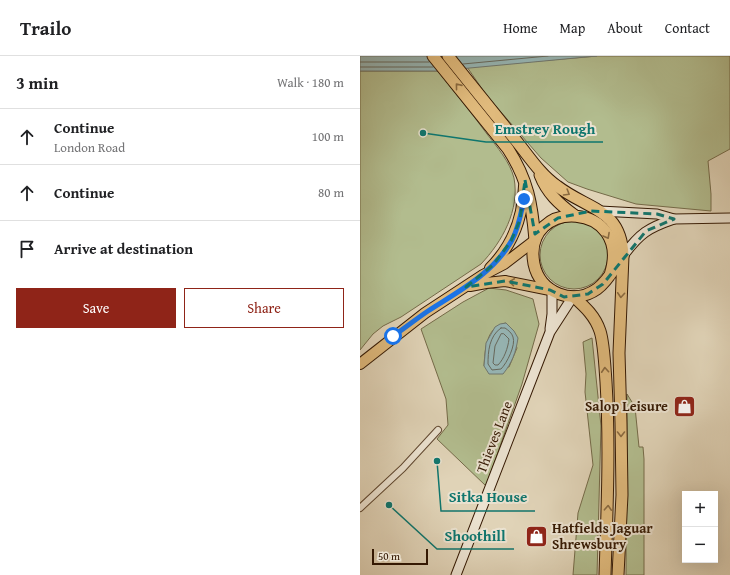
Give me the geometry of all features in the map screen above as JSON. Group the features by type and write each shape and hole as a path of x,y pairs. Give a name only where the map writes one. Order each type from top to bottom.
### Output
{"highway":[{"path":"433,56 508,149 518,165 525,180 533,217 534,241 532,256 535,268 540,279 551,291 564,297 573,298 592,292 603,284 624,256"},
{"path":"448,56 538,169 557,187 600,211 606,216 617,228 623,244 624,256 619,353 622,495 618,575"},
{"path":"538,169 544,185 550,194 562,206 575,215 594,221 608,234 614,253 610,275"},
{"path":"534,241 545,226 558,218 591,211 600,211"},
{"path":"573,298 589,311 594,319 600,332 604,365 608,409 608,486 604,575"}],"main road":[{"path":"483,275 503,254 514,235 520,220 524,199 525,180"},
{"path":"600,211 613,210 657,214 674,220"},
{"path":"624,256 646,230 655,226 674,220 730,218"},
{"path":"360,364 424,313 483,275 504,264 534,241"},
{"path":"466,287 486,282 505,281 551,291 552,314 550,332"},
{"path":"550,332 573,298"},
{"name":"Thieves Lane","path":"456,575 550,332"}],"street":[{"path":"360,508 403,468 438,430"}],"highlighted area":[{"path":"525,180 535,234 558,218 591,211 657,214 674,219 646,231 603,284 588,294 564,297 550,290 505,281 466,287 493,265 511,241 520,220"}],"green space":[{"path":"597,56 730,56 730,149 708,161 711,211 636,204 568,182 541,158 487,96 467,67"},
{"path":"360,71 438,71 503,155 510,166 514,178 515,190 512,213 508,225 496,246 481,264 401,317 383,326 373,334 360,350"},
{"path":"567,221 581,221 593,226 603,236 608,248 608,262 603,274 593,284 581,289 567,289 555,284 545,274 540,262 540,248 545,236 555,226"},
{"path":"489,288 506,290 533,299 539,324 522,384 486,486 437,439 448,425 446,399 421,329 463,302","holes":["506,323 517,348 509,367 484,366 488,340 494,329 499,325"]},
{"path":"592,338 601,426 597,575 573,575 578,513 593,465 585,392 586,374 583,342"},
{"path":"627,394 635,407 639,447 643,447 644,575 626,575"}],"water":[{"path":"360,56 597,56 438,71 360,71"},
{"path":"506,323 514,331 518,338 515,353 509,366 503,374 489,374 484,366 486,343 495,327"}],"place":[{"name":"Emstrey Rough","path":"423,133"},
{"name":"Salop Leisure","path":"684,406"},
{"name":"Sitka House","path":"437,461"},
{"name":"Shoothill","path":"389,505"},
{"name":"Hatfields Jaguar Shrewsbury","path":"537,536"}],"route":[{"path":"393,336 424,313 483,275 493,265 512,241 520,220 524,199"}]}
